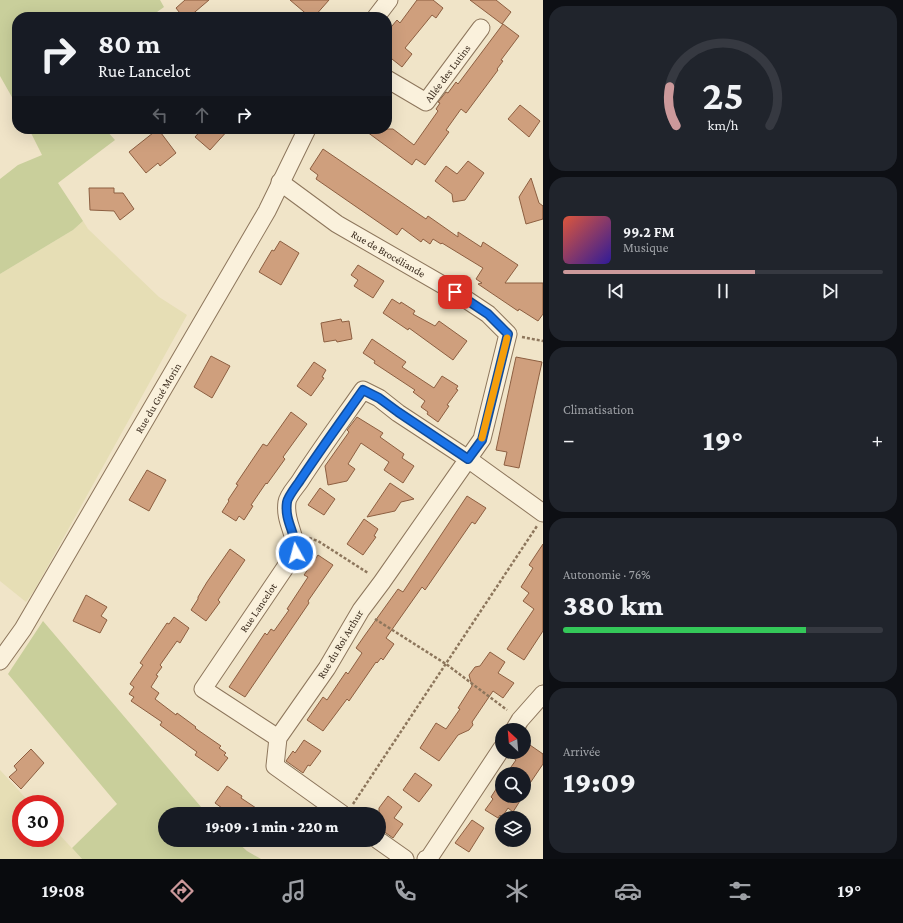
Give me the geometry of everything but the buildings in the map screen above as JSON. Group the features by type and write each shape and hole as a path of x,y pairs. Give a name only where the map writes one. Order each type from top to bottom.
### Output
{"street":[{"path":"380,12 389,0"},
{"name":"Allée des Lutins","path":"392,82 426,102 481,28"},
{"name":"Rue du Gué Morin","path":"0,661 23,629 267,211 304,134"},
{"name":"Rue de Brocéliande","path":"280,182 337,224 455,292 488,314 508,334 482,440 468,459"},
{"name":"Rue Lancelot","path":"278,738 203,689 296,553 296,545 293,534 287,521 287,501 313,461 363,390 379,398 468,459"},
{"path":"468,459 541,518"},
{"name":"Rue du Roi Arthur","path":"340,807 275,766 278,738 326,668 361,610 468,459"},
{"path":"519,723 543,694"},
{"path":"426,859 429,858 495,759"},
{"path":"386,846 405,859"}],"path":[{"path":"349,807 446,664 541,518"},
{"path":"293,534 318,541 382,582"},
{"path":"361,610 446,664 515,723"}],"shaded area":[{"path":"83,221 88,229 159,297 187,315 34,591 26,602 0,581 0,274 73,230"},
{"path":"0,770 23,795 12,795 12,847 64,847 64,840 82,859 0,859"}],"green space":[{"path":"0,0 160,0 164,7 157,12 12,12 12,97 0,76"},
{"path":"32,134 110,134 115,140 58,183 83,221 73,230 0,274 0,179 18,165 42,155"},
{"path":"43,621 201,807 158,807 158,847 243,847 261,859 82,859 72,848 117,804 8,674"}],"slow traffic":[{"path":"482,438 507,338"}],"route":[{"path":"296,553 296,545 293,534 287,521 287,501 363,390 379,398 468,459 482,440 508,334 488,314 455,292"}]}
